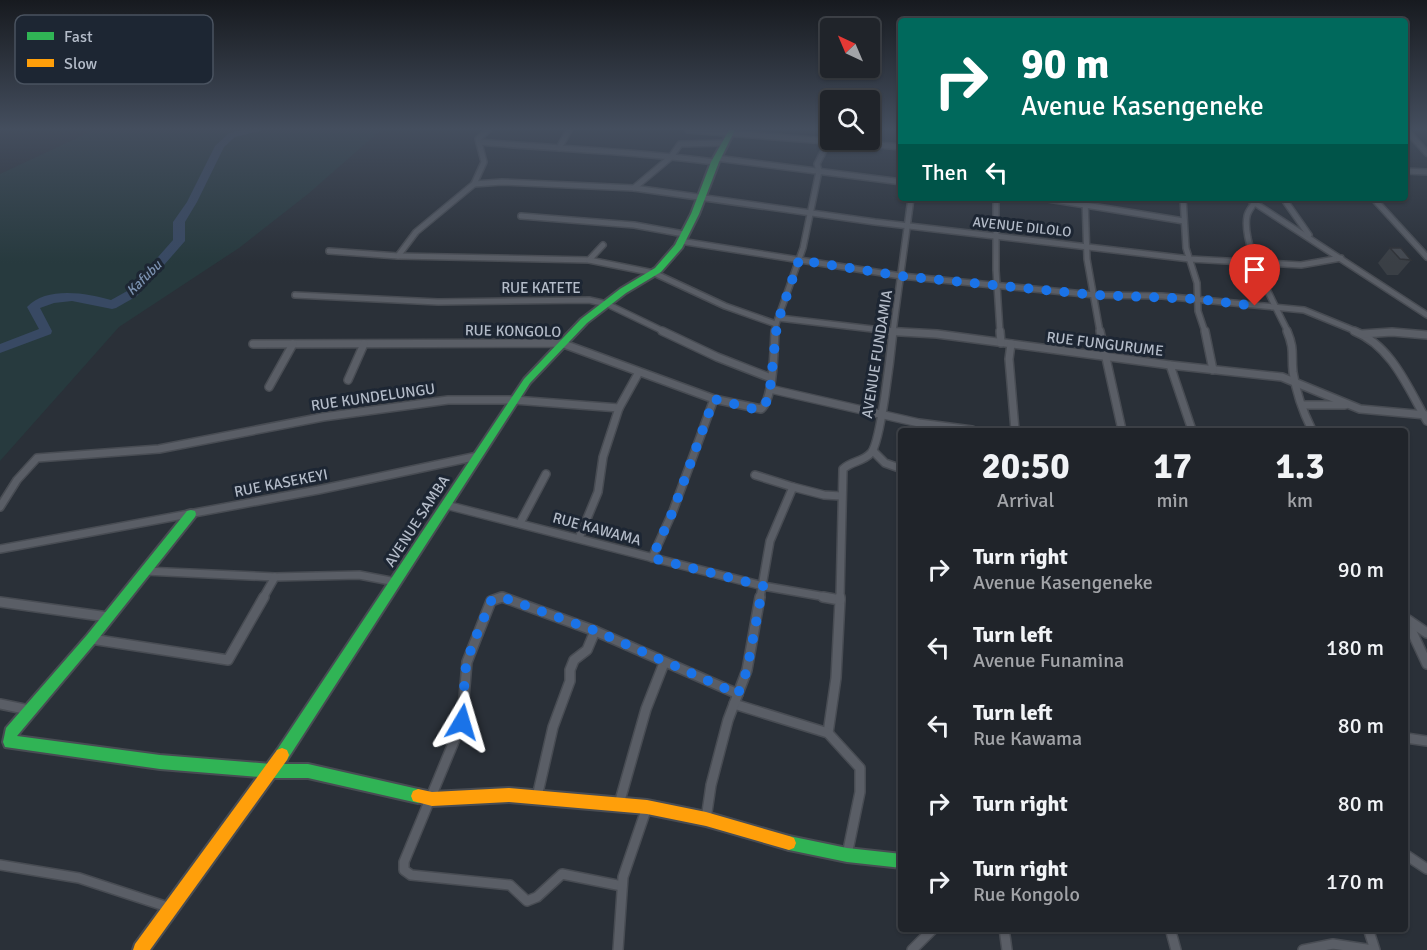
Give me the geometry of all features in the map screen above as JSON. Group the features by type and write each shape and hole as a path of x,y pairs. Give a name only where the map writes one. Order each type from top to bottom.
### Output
{"street":[{"path":"398,256 416,232 474,184 480,174"},
{"path":"634,188 650,174"},
{"name":"AVENUE SAMBA","path":"141,950 270,771 514,400 544,359 607,303 654,273 673,255 702,196 710,174"},
{"path":"818,174 799,260 778,321 770,389 919,423 957,428"},
{"path":"844,174 898,181"},
{"name":"AVENUE DILOLO","path":"474,184 502,182 634,188 809,213 1190,259 1301,265 1341,258"},
{"name":"AVENUE FUNDAMIA","path":"873,451 894,332 911,201"},
{"path":"996,201 996,284 1001,343"},
{"path":"1183,201 1190,259 1197,283 1198,311 1208,341 1213,369"},
{"path":"1251,201 1427,315"},
{"path":"1284,201 1312,240"},
{"path":"1376,201 1414,246 1427,256"},
{"path":"1122,428 1105,357 1086,245 1085,202 1184,220"},
{"path":"1254,203 1246,216 1247,235 1256,263 1294,349 1293,368 1302,405 1311,428"},
{"path":"521,216 634,225 682,238 901,276 1095,295 1198,299 1304,310 1362,334 1380,346 1426,417"},
{"path":"590,260 603,245"},
{"name":"RUE FUNGURUME","path":"329,251 398,256 590,260 654,273 725,306 778,321 937,334 1105,357 1269,375 1298,384 1348,405 1426,417"},
{"name":"RUE KATETE","path":"295,295 438,302 565,299 607,303 717,357 771,378"},
{"path":"1362,334 1392,332 1427,335"},
{"name":"RUE KONGOLO","path":"253,344 561,343 591,352 714,399 761,409 765,406 770,389"},
{"path":"269,387 293,344"},
{"path":"348,380 364,344"},
{"path":"1011,344 1009,359 1015,428"},
{"path":"1170,365 1191,428"},
{"path":"579,538 598,492 603,458 619,408 639,372"},
{"path":"652,558 673,511 714,399"},
{"name":"RUE KUNDELUNGU","path":"0,507 35,458 159,449 323,417 429,402 514,400 619,408"},
{"path":"1302,405 1348,405"},
{"path":"828,733 841,604 843,469 847,465 864,459 873,451 880,461 898,468"},
{"name":"RUE KASEKEYI","path":"0,549 191,514 478,456"},
{"path":"520,524 546,474"},
{"path":"755,475 824,495 841,496"},
{"path":"706,819 711,786 734,704 747,670 770,541 793,487"},
{"name":"RUE KAWAMA","path":"446,505 841,604"},
{"path":"191,514 91,639 29,710 11,733 10,742 160,762 270,771 308,771 432,799 508,795 647,807 706,819 783,842 847,855 898,861"},
{"path":"145,571 275,577 359,574 396,582"},
{"path":"91,639 228,660 275,577"},
{"path":"622,886 562,874 554,877 538,897 527,901 510,885 408,874 404,870 405,862 462,722 466,702 464,683 467,662 491,601 502,597 596,631 738,694"},
{"path":"0,602 108,617"},
{"path":"1408,620 1427,633"},
{"path":"1408,623 1427,664"},
{"path":"537,797 554,727 570,681 571,665 587,650 596,631"},
{"path":"619,804 646,709 664,663"},
{"path":"734,704 828,733 860,768 861,792 847,855"},
{"path":"0,705 29,710"},
{"path":"1408,738 1427,741"},
{"path":"618,950 622,877 647,807"},
{"path":"1408,856 1427,869"},
{"path":"0,866 79,878 171,908"},
{"path":"912,950 930,932"},
{"path":"1005,932 1007,950"},
{"path":"1171,932 1176,950"},
{"path":"1303,950 1333,944 1374,950 1369,932"}],"green space":[{"path":"0,174 330,174 239,248 119,327 0,461"}],"building":[{"path":"1390,248 1401,248 1411,260 1400,259"}],"waterway":[{"name":"Kafubu","path":"0,349 46,331 33,307 43,302 72,297 92,299 112,305 133,293 179,241 179,222 206,174"}],"traffic: fast":[{"path":"282,755 527,381 584,321 623,291 658,270 679,246 695,214 710,174"},
{"path":"191,514 91,639 11,733 10,742 160,762 271,771 308,771 418,796"},
{"path":"789,843 847,855 898,861"}],"traffic: slow":[{"path":"141,950 282,755"},
{"path":"418,796 432,799 509,795 647,807 706,819 789,843"}],"route":[{"path":"462,722 466,702 464,683 467,662 491,601 496,597 502,597 596,631 738,694 747,670 763,586 652,558 673,511 714,399 754,409 761,409 765,406 770,389 777,324 799,260 901,276 1095,295 1162,296 1255,306"}]}
